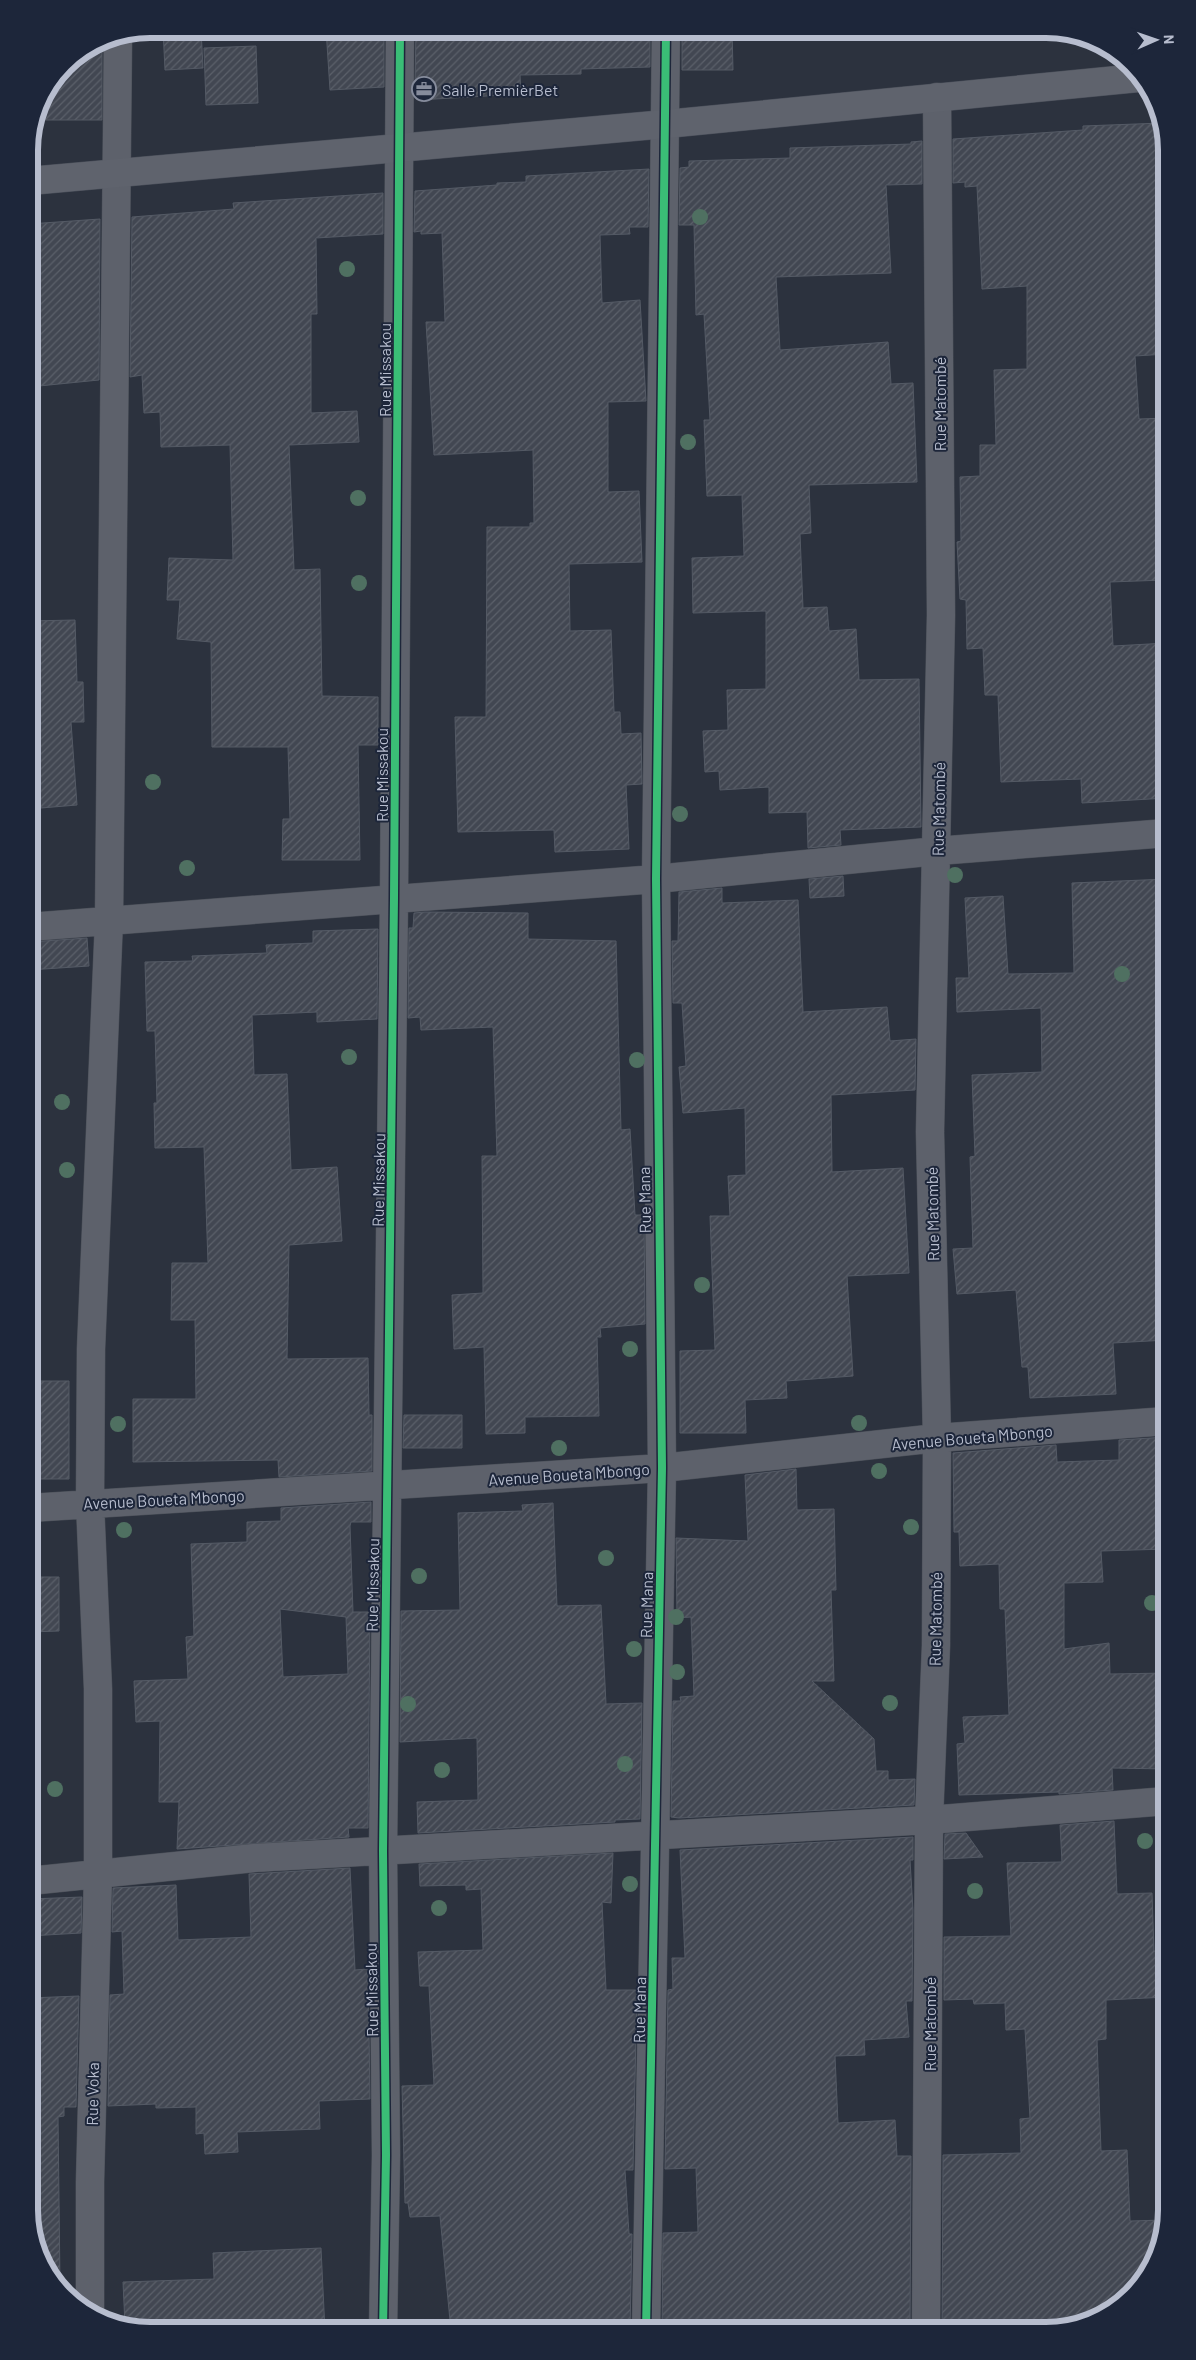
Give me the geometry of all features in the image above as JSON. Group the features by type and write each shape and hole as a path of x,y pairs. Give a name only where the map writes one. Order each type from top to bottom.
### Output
{"main road":[{"path":"38,180 666,124 1133,78"}],"street":[{"name":"Rue Missakou","path":"383,2322 386,2154 383,1851 394,898 400,38"},
{"name":"Rue Mana","path":"646,2322 662,1468 656,878 666,38"},
{"name":"Rue Voka","path":"90,2306 90,2182 98,1874 98,1689 90,1503 91,1349 109,920 118,42"},
{"name":"Rue Matombé","path":"926,2322 929,1820 936,1645 937,1438 930,1132 941,615 937,97"},
{"path":"38,926 656,878 937,851 1158,834"},
{"name":"Avenue Boueta Mbongo","path":"37,1507 662,1468 937,1438 1158,1422"},
{"path":"37,1880 254,1858 929,1820 1158,1802"}],"building":[{"path":"163,38 201,38 203,68 165,70"},
{"path":"327,38 384,38 384,87 330,90"},
{"path":"416,38 650,38 650,67 581,69 581,74 520,75 521,94 418,100 417,86 415,86"},
{"path":"682,38 732,38 733,70 682,70"},
{"path":"256,46 258,103 206,105 204,48"},
{"path":"102,49 102,120 41,120 49,100 65,76 87,56"},
{"path":"1155,123 1158,135 1158,355 1135,356 1139,419 1158,418 1158,580 1110,582 1113,646 1158,644 1158,799 1082,803 1081,779 1001,782 998,695 985,695 983,648 967,649 966,600 960,599 957,542 961,541 960,477 980,476 980,445 996,445 994,370 1027,369 1027,286 982,289 977,186 965,187 965,182 953,183 953,139 1083,130 1083,126"},
{"path":"922,141 922,184 886,185 891,273 776,277 780,350 888,342 891,384 913,383 917,482 809,485 811,533 800,534 803,608 827,607 829,631 856,629 859,680 919,679 921,827 840,830 841,845 808,848 807,812 769,813 769,787 720,790 719,771 705,772 703,731 728,730 727,690 766,689 766,611 693,613 692,558 744,556 742,495 707,496 704,420 710,420 704,314 696,315 694,225 679,225 680,168 689,167 689,161 790,158 790,148 911,144 911,142"},
{"path":"649,169 648,227 629,227 630,234 600,235 602,303 640,300 646,401 608,402 608,492 639,491 642,562 569,564 570,631 611,630 614,712 620,712 621,734 641,733 642,784 626,785 629,849 555,852 554,830 458,832 455,717 486,717 487,527 530,527 530,523 534,523 533,450 434,455 426,322 445,322 442,233 421,234 421,231 414,232 415,191 526,182 526,176"},
{"path":"383,193 383,234 316,238 317,314 311,314 311,413 357,411 359,442 289,445 294,570 320,569 322,696 378,697 378,745 358,745 360,860 282,860 283,819 290,819 288,747 212,747 211,642 177,639 180,600 167,600 169,558 233,560 230,445 161,447 160,412 144,413 142,375 130,377 132,217 234,209 233,203"},
{"path":"100,219 99,380 38,386 38,223"},
{"path":"75,620 77,682 83,682 84,722 71,722 77,805 38,808 38,621"},
{"path":"843,876 844,896 810,898 809,879"},
{"path":"1158,879 1158,1340 1113,1343 1116,1394 1030,1398 1028,1367 1022,1367 1016,1290 957,1294 953,1249 973,1248 970,1157 975,1156 972,1075 1042,1072 1041,1008 957,1012 956,978 969,978 965,898 1003,896 1008,974 1074,973 1072,883"},
{"path":"722,888 722,903 798,900 803,1012 887,1007 890,1041 916,1039 915,1090 831,1095 832,1172 903,1168 909,1273 847,1276 853,1376 786,1381 787,1398 745,1400 746,1433 680,1433 680,1351 715,1350 710,1216 730,1216 728,1176 746,1175 745,1108 683,1113 679,1067 686,1066 682,1003 673,1003 672,941 678,941 679,892"},
{"path":"414,913 528,913 528,939 616,941 621,1130 630,1129 635,1215 644,1215 645,1324 600,1328 601,1337 597,1337 599,1416 525,1417 525,1433 486,1434 484,1347 454,1349 452,1295 483,1293 482,1156 497,1156 493,1027 421,1030 420,1017 408,1018 409,928 413,928"},
{"path":"378,929 377,1019 317,1022 317,1012 252,1015 254,1075 287,1074 291,1170 337,1167 342,1241 289,1245 287,1359 368,1358 369,1415 372,1415 372,1471 279,1477 278,1460 133,1462 133,1399 196,1399 195,1320 171,1320 172,1263 208,1263 204,1147 155,1148 154,1103 157,1103 155,1031 147,1031 145,962 193,961 192,956 267,953 266,945 313,943 313,931"},
{"path":"87,938 89,966 38,969 38,941"},
{"path":"37,1381 69,1381 69,1479 37,1479"},
{"path":"404,1415 462,1415 462,1448 403,1448"},
{"path":"1158,1438 1158,1549 1101,1551 1103,1582 1064,1583 1064,1649 1109,1643 1110,1674 1158,1673 1158,1769 1112,1768 1113,1790 1059,1794 1059,1792 959,1795 957,1744 965,1743 963,1717 1009,1715 1005,1609 1000,1609 999,1564 960,1566 959,1532 954,1532 953,1453 1056,1445 1057,1462 1119,1460 1119,1440"},
{"path":"796,1469 797,1510 834,1509 836,1590 831,1590 834,1681 812,1681 874,1739 876,1771 888,1771 888,1780 915,1779 914,1805 671,1817 673,1701 681,1701 680,1697 694,1696 691,1617 677,1618 676,1538 748,1541 745,1475"},
{"path":"371,1502 371,1522 351,1522 350,1526 353,1612 370,1612 368,1828 348,1828 349,1837 177,1849 179,1802 159,1802 160,1721 136,1722 134,1681 188,1679 186,1637 194,1636 191,1544 247,1542 247,1522 281,1521 281,1508","holes":["280,1609 346,1617 348,1674 283,1677"]},
{"path":"553,1503 557,1606 601,1605 606,1704 642,1703 640,1819 418,1833 417,1802 478,1800 477,1738 400,1742 401,1611 460,1610 458,1513 523,1511 522,1505"},
{"path":"37,1577 59,1577 59,1631 37,1632"},
{"path":"1114,1821 1117,1894 1152,1893 1154,1951 1158,1951 1158,1997 1106,2000 1106,2039 1097,2040 1101,2151 1127,2150 1130,2221 1158,2220 1155,2239 1147,2260 1131,2284 1109,2304 1089,2314 1075,2319 1054,2322 942,2322 943,2155 1021,2153 1020,2119 1030,2118 1025,2029 1006,2030 1005,2003 974,2004 973,1999 944,2000 944,1937 1011,1936 1007,1863 1062,1862 1060,1825"},
{"path":"966,1833 983,1857 944,1859 945,1834"},
{"path":"913,1837 913,1860 910,1860 913,1910 912,2001 906,2001 909,2037 864,2040 865,2055 835,2056 838,2123 895,2120 897,2156 911,2156 910,2322 662,2322 663,2233 698,2232 696,2168 665,2169 668,1990 673,1989 672,1958 685,1958 680,1850"},
{"path":"613,1853 611,1903 602,1902 606,1990 637,1990 633,2170 625,2170 629,2234 632,2234 630,2322 450,2322 440,2216 410,2217 408,2203 405,2203 402,2086 434,2085 429,1986 420,1986 418,1952 483,1950 481,1889 466,1890 466,1885 420,1886 419,1864"},
{"path":"350,1868 355,1970 368,1969 370,2099 319,2101 320,2129 237,2132 238,2152 205,2154 204,2133 196,2134 196,2107 156,2108 156,2104 108,2106 110,1995 124,1994 122,1931 112,1932 113,1888 176,1885 178,1940 251,1937 249,1874"},
{"path":"82,1897 81,1933 37,1936 37,1899"},
{"path":"79,1996 76,2107 64,2107 64,2116 58,2117 60,2278 46,2253 38,2225 37,1998"},
{"path":"321,2248 325,2322 142,2322 125,2319 123,2282 214,2279 213,2253"}],"cycle path":[{"path":"383,2322 386,2155 383,1851 394,898 400,38"},
{"path":"646,2322 662,1468 656,879 666,38"}],"place":[{"name":"Salle PremièrBet","path":"424,89"}]}
